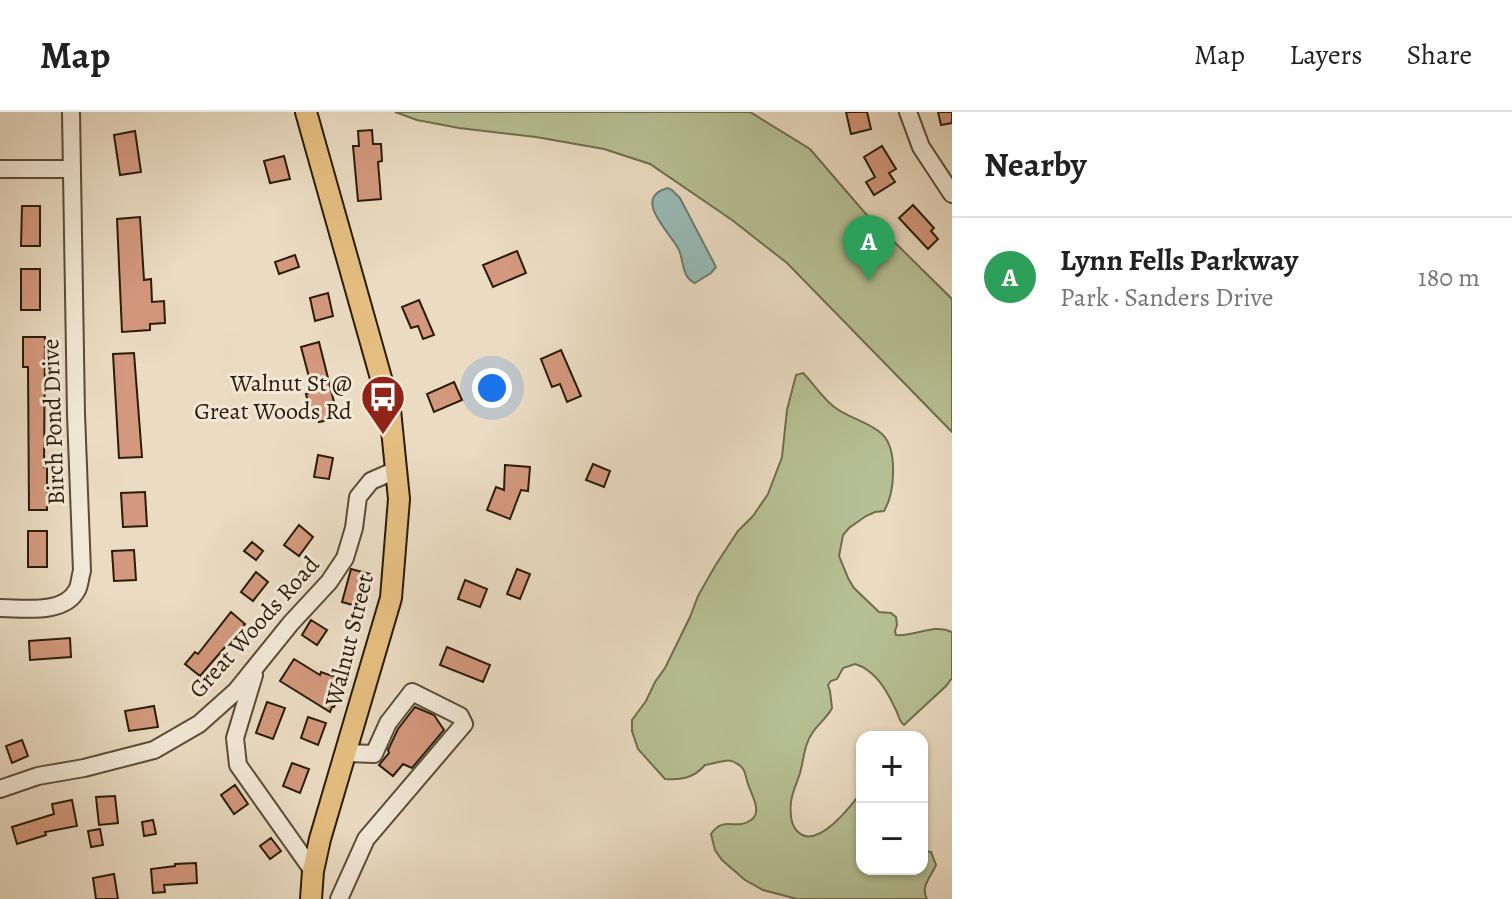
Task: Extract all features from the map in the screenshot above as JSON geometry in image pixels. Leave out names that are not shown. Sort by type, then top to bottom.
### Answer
[{"type":"main road","name":"Walnut Street","points":[[306,112],[390,410],[399,499],[391,598],[320,839],[311,899]]},
{"type":"street","points":[[0,169],[72,169],[71,112]]},
{"type":"street","points":[[908,112],[921,147],[952,194]]},
{"type":"street","name":"Birch Pond Drive","points":[[0,608],[51,607],[65,602],[77,590],[82,571],[72,169]]},
{"type":"street","name":"Great Woods Road","points":[[0,789],[38,776],[154,750],[199,724],[236,691],[329,582],[345,558],[354,528],[358,497],[371,481],[396,470]]},
{"type":"street","points":[[257,666],[235,738],[238,765],[313,871]]},
{"type":"street","points":[[339,899],[366,839],[464,724],[460,716],[412,692],[388,723],[374,754],[347,753]]},
{"type":"green space","points":[[395,112],[750,112],[810,149],[865,213],[952,299],[952,432],[787,263],[732,220],[650,164],[604,149],[459,128],[417,120]]},
{"type":"green space","points":[[803,373],[833,406],[870,426],[887,441],[893,460],[888,503],[884,511],[866,516],[849,528],[843,535],[839,556],[854,588],[879,612],[891,613],[896,617],[896,635],[938,629],[952,632],[952,678],[904,725],[888,694],[874,676],[855,664],[843,668],[837,679],[828,685],[832,708],[813,732],[806,747],[792,798],[792,821],[797,831],[805,836],[814,836],[833,824],[856,799],[856,875],[928,875],[928,852],[931,852],[936,865],[925,886],[927,899],[797,899],[763,890],[745,880],[722,860],[715,850],[711,834],[721,825],[746,823],[754,817],[755,803],[742,767],[733,761],[725,761],[705,765],[687,777],[665,779],[638,749],[632,731],[632,720],[665,668],[715,566],[768,494],[782,457],[787,410],[796,375]]},
{"type":"water","points":[[668,188],[680,198],[716,267],[695,283],[688,277],[679,250],[653,208],[657,193]]},
{"type":"building","points":[[846,112],[867,112],[871,129],[851,134]]},
{"type":"building","points":[[938,112],[952,112],[952,123],[941,125]]},
{"type":"building","points":[[372,130],[373,144],[381,144],[382,161],[378,162],[381,199],[358,201],[353,146],[359,146],[358,131]]},
{"type":"building","points":[[135,131],[141,172],[120,175],[114,135]]},
{"type":"building","points":[[882,146],[896,169],[889,173],[895,182],[874,195],[866,182],[875,177],[864,157]]},
{"type":"building","points":[[284,156],[290,179],[270,183],[264,161]]},
{"type":"building","points":[[913,205],[934,228],[931,231],[938,239],[928,249],[899,218]]},
{"type":"building","points":[[22,206],[40,206],[40,246],[21,246]]},
{"type":"building","points":[[140,217],[144,280],[151,279],[152,302],[164,301],[165,323],[150,324],[150,330],[122,332],[117,219]]},
{"type":"building","points":[[517,251],[526,273],[493,287],[483,265]]},
{"type":"building","points":[[295,255],[299,267],[279,274],[275,262]]},
{"type":"building","points":[[21,269],[40,269],[40,310],[21,310]]},
{"type":"building","points":[[328,293],[333,316],[315,321],[310,298]]},
{"type":"building","points":[[419,300],[434,335],[423,339],[418,326],[411,328],[402,307]]},
{"type":"building","points":[[23,337],[45,337],[44,467],[47,467],[47,510],[29,510],[28,367],[23,367]]},
{"type":"building","points":[[319,342],[338,418],[319,422],[317,410],[310,411],[306,394],[313,392],[301,347]]},
{"type":"building","points":[[561,350],[581,396],[567,402],[560,384],[552,387],[541,359]]},
{"type":"building","points":[[134,353],[142,457],[119,458],[113,354]]},
{"type":"building","points":[[454,382],[462,400],[434,412],[427,394]]},
{"type":"building","points":[[318,455],[333,458],[329,479],[314,477]]},
{"type":"building","points":[[593,464],[610,471],[604,487],[586,480]]},
{"type":"building","points":[[505,465],[530,467],[528,491],[521,490],[510,519],[487,510],[496,487],[504,490]]},
{"type":"building","points":[[145,492],[147,526],[123,527],[121,493]]},
{"type":"building","points":[[299,525],[313,537],[299,556],[284,545]]},
{"type":"building","points":[[28,531],[47,531],[47,567],[28,567]]},
{"type":"building","points":[[252,542],[263,551],[256,560],[244,551]]},
{"type":"building","points":[[134,550],[136,580],[114,581],[112,551]]},
{"type":"building","points":[[351,569],[370,574],[364,594],[359,592],[356,606],[342,602]]},
{"type":"building","points":[[517,569],[530,574],[520,599],[507,594]]},
{"type":"building","points":[[256,572],[268,582],[253,601],[241,592]]},
{"type":"building","points":[[465,580],[487,589],[480,607],[458,599]]},
{"type":"building","points":[[231,612],[245,624],[200,676],[185,664],[195,652],[198,654]]},
{"type":"building","points":[[311,620],[327,630],[317,645],[302,635]]},
{"type":"building","points":[[70,638],[71,657],[30,660],[29,641]]},
{"type":"building","points":[[447,647],[490,665],[483,682],[440,665]]},
{"type":"building","points":[[294,659],[320,675],[321,672],[344,680],[330,712],[280,681]]},
{"type":"building","points":[[267,702],[285,708],[273,739],[256,733]]},
{"type":"building","points":[[154,706],[158,727],[129,731],[125,711]]},
{"type":"building","points":[[415,707],[434,715],[444,730],[412,768],[403,764],[393,776],[379,765],[389,753],[398,729]]},
{"type":"building","points":[[308,717],[326,723],[318,745],[301,738]]},
{"type":"building","points":[[22,740],[28,756],[12,763],[6,746]]},
{"type":"building","points":[[292,763],[309,769],[300,793],[283,786]]},
{"type":"building","points":[[235,785],[248,804],[234,814],[221,795]]},
{"type":"building","points":[[115,796],[118,823],[99,825],[96,797]]},
{"type":"building","points":[[72,800],[77,826],[45,832],[46,835],[17,844],[12,827],[54,814],[52,804]]},
{"type":"building","points":[[153,820],[156,834],[144,836],[142,822]]},
{"type":"building","points":[[100,829],[103,845],[91,847],[88,831]]},
{"type":"building","points":[[271,838],[281,851],[270,859],[260,846]]},
{"type":"building","points":[[196,863],[197,883],[164,885],[165,892],[153,893],[151,869]]},
{"type":"building","points":[[114,874],[118,899],[96,899],[93,878]]},
{"type":"place","name":"Lynn Fells Parkway","points":[[869,281]]},
{"type":"place","name":"Walnut St @ Great Woods Rd","points":[[383,436]]}]
